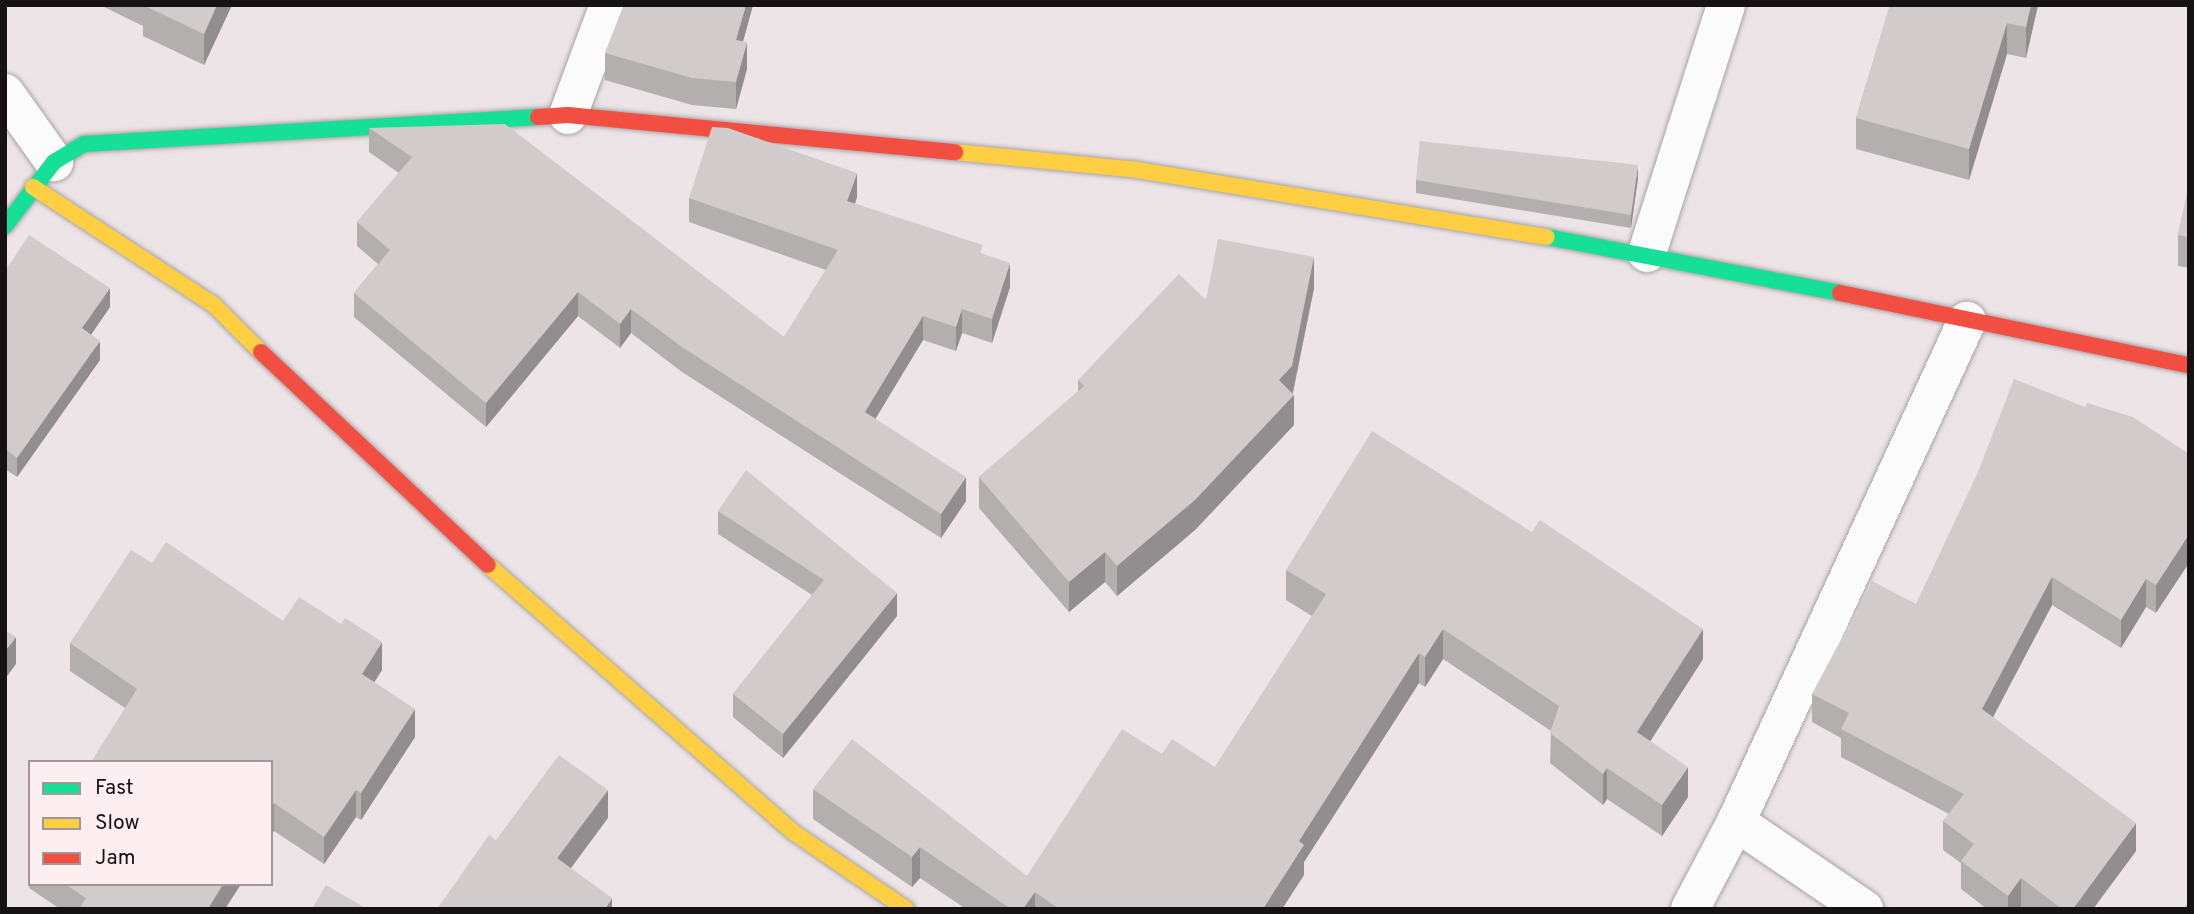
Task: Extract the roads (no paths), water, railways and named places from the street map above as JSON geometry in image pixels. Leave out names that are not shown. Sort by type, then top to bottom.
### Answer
[{"type":"street","points":[[568,115],[609,5]]},
{"type":"street","points":[[1647,253],[1726,5]]},
{"type":"street","points":[[5,93],[43,174],[215,304],[367,456],[572,641],[793,832],[906,909]]},
{"type":"street","points":[[5,226],[43,174],[84,144],[112,139],[568,115],[1137,170],[1647,253],[2189,365]]},
{"type":"street","points":[[1690,909],[1736,822],[1967,321]]},
{"type":"street","points":[[1736,822],[1864,909]]}]
